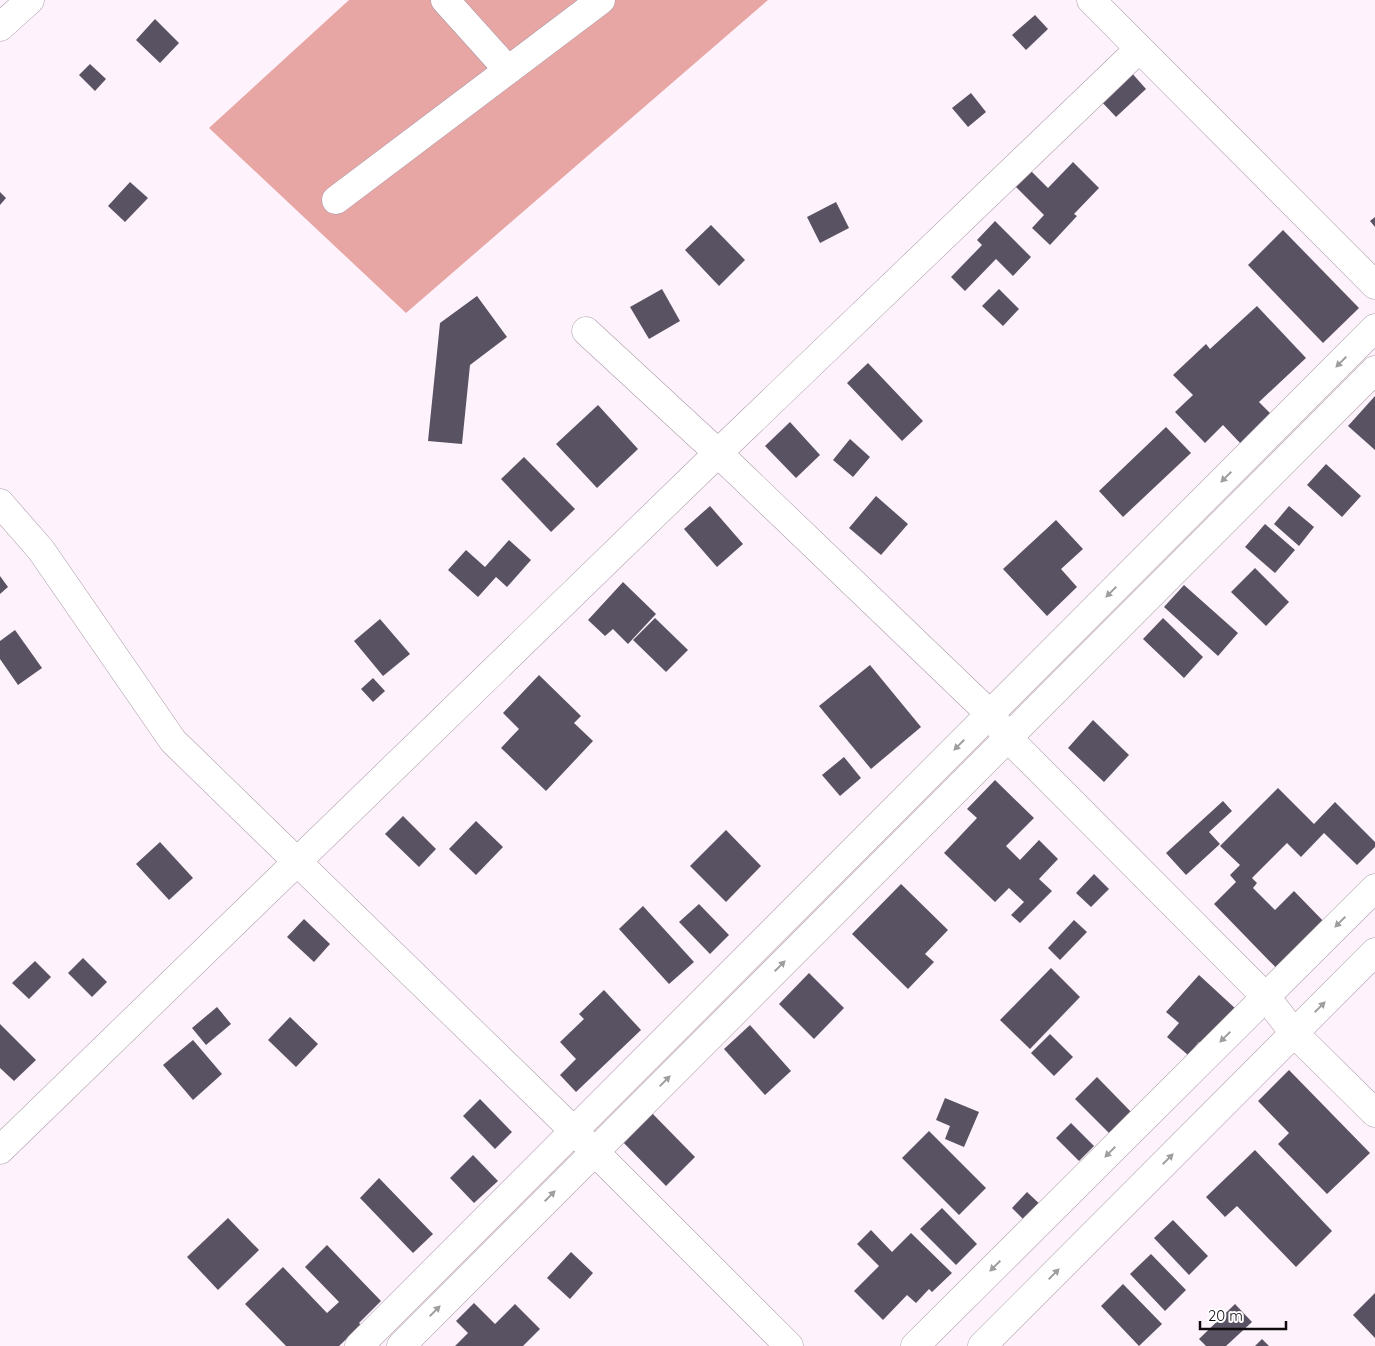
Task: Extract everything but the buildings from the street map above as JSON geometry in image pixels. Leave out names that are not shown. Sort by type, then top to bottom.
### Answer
[{"type":"street","points":[[0,27],[30,0]]},
{"type":"street","points":[[445,0],[508,70]]},
{"type":"street","points":[[336,200],[601,0]]},
{"type":"street","points":[[1091,0],[1375,285]]},
{"type":"street","points":[[0,1150],[718,453],[1139,48]]},
{"type":"street","points":[[359,1346],[1375,328]]},
{"type":"street","points":[[586,331],[718,453],[990,714],[1008,738],[1266,997],[1294,1033],[1375,1113]]},
{"type":"street","points":[[401,1346],[1375,370]]},
{"type":"street","points":[[0,504],[41,550],[173,742],[574,1131],[788,1346]]},
{"type":"street","points":[[915,1346],[1375,888]]},
{"type":"street","points":[[982,1346],[1375,952]]},
{"type":"shaded area","points":[[349,0],[768,0],[406,313],[209,128]]}]
